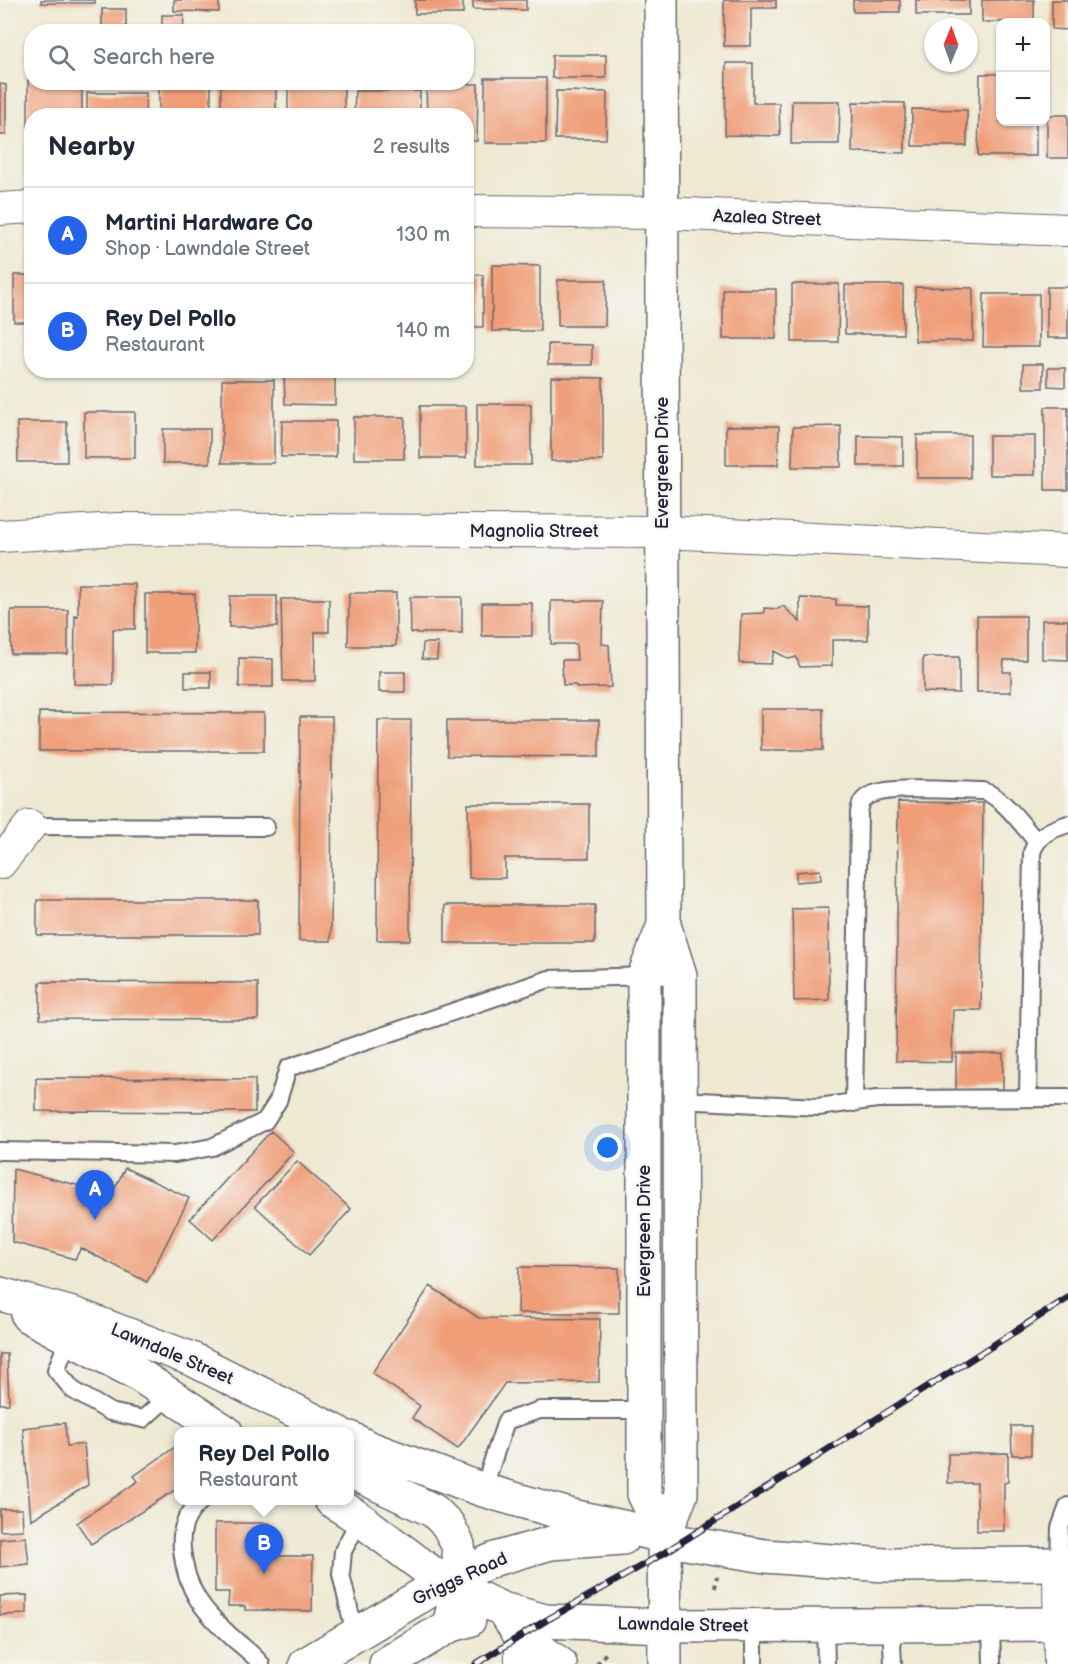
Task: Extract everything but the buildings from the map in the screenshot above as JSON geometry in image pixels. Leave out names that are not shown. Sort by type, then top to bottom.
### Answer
[{"type":"main road","name":"Evergreen Drive","points":[[661,0],[664,925],[680,975],[681,1494],[664,1536],[665,1664]]},
{"type":"main road","name":"Evergreen Drive","points":[[664,925],[644,976],[644,1494],[664,1536]]},
{"type":"main road","points":[[644,1098],[680,1100]]},
{"type":"main road","name":"Lawndale Street","points":[[0,1294],[76,1315],[194,1360],[329,1427]]},
{"type":"main road","name":"Lawndale Street","points":[[0,1301],[136,1373],[220,1427]]},
{"type":"main road","points":[[194,1360],[284,1427]]},
{"type":"main road","points":[[354,1440],[369,1448],[483,1490],[573,1516],[664,1536],[680,1542],[765,1556],[885,1565],[1064,1564]]},
{"type":"main road","points":[[354,1473],[434,1511],[448,1525],[458,1545],[449,1626]]},
{"type":"main road","name":"Lawndale Street","points":[[339,1505],[454,1582],[502,1609],[544,1621],[665,1626],[1064,1624]]},
{"type":"main road","name":"Griggs Road","points":[[306,1664],[355,1634],[495,1559],[551,1543],[664,1536]]},
{"type":"main road","points":[[386,1664],[449,1626],[502,1609],[521,1650],[560,1664]]},
{"type":"street","points":[[0,209],[24,208]]},
{"type":"street","name":"Azalea Street","points":[[474,211],[661,213],[1068,230]]},
{"type":"street","name":"Magnolia Street","points":[[0,536],[118,529],[662,532],[1068,552]]},
{"type":"street","points":[[0,863],[30,826]]},
{"type":"street","points":[[1060,1664],[1064,1624],[1064,1564]]},
{"type":"lane","points":[[854,1103],[861,803],[866,797],[887,790],[983,791],[998,799],[1036,841]]},
{"type":"lane","points":[[1028,1098],[1032,852],[1036,841],[1048,831],[1068,824]]},
{"type":"lane","points":[[30,826],[266,827]]},
{"type":"lane","points":[[0,1151],[175,1154],[212,1147],[265,1121],[278,1101],[288,1068],[549,980],[680,975]]},
{"type":"lane","points":[[680,1100],[818,1107],[877,1099],[1068,1098]]},
{"type":"lane","points":[[69,1338],[56,1370],[73,1390],[110,1412],[143,1419],[170,1395]]},
{"type":"lane","points":[[483,1490],[506,1421],[540,1410],[644,1410]]},
{"type":"lane","points":[[197,1505],[190,1511],[181,1533],[184,1565],[192,1592],[216,1623],[261,1664]]},
{"type":"lane","points":[[1064,1564],[1060,1528],[1068,1506]]},
{"type":"lane","points":[[355,1634],[341,1574],[343,1551],[360,1519]]},
{"type":"lane","points":[[991,1624],[992,1664]]},
{"type":"lane","points":[[891,1625],[892,1664]]},
{"type":"lane","points":[[754,1626],[754,1664]]},
{"type":"lane","points":[[825,1626],[826,1664]]},
{"type":"railway","points":[[476,1664],[545,1621],[664,1553],[1068,1298]]},
{"type":"place","name":"Martini Hardware Co","points":[[95,1220]]},
{"type":"place","name":"Rey Del Pollo","points":[[264,1574]]}]
